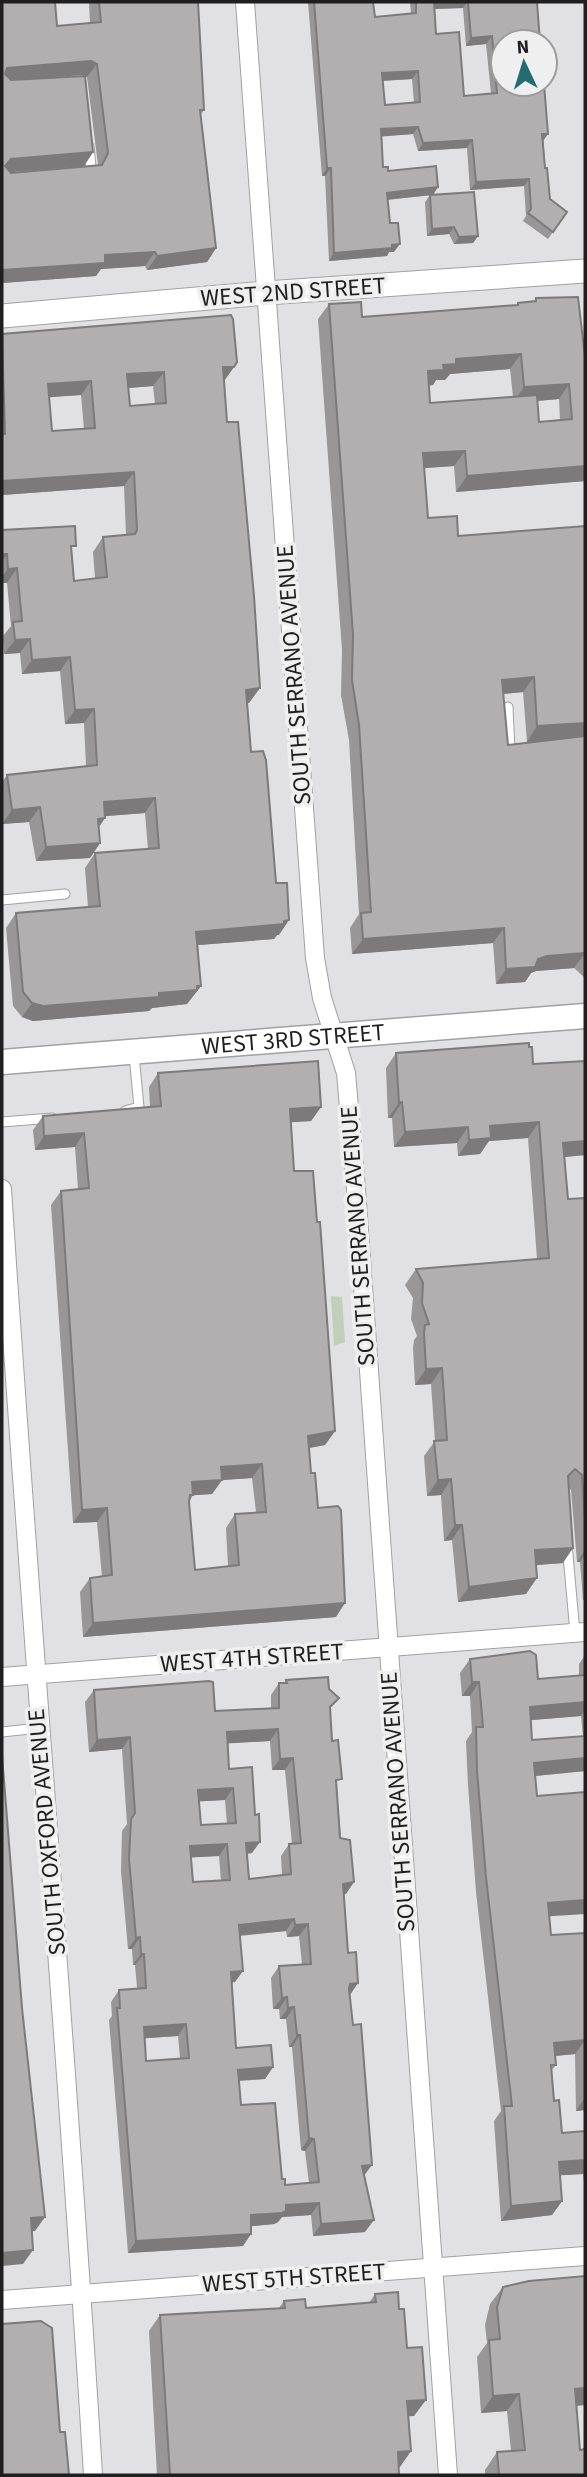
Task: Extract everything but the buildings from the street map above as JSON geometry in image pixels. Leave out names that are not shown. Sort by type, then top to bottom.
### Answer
[{"type":"main road","name":"WEST 3RD STREET","points":[[2,1062],[585,1016]]},
{"type":"street","name":"SOUTH SERRANO AVENUE","points":[[245,2],[315,958],[322,998],[346,1073],[448,2475]]},
{"type":"street","name":"WEST 2ND STREET","points":[[2,316],[266,293],[585,271]]},
{"type":"street","name":"SOUTH OXFORD AVENUE","points":[[2,1189],[34,1674],[82,2294],[93,2475]]},
{"type":"street","name":"WEST 4TH STREET","points":[[2,1677],[580,1633]]},
{"type":"street","name":"WEST 5TH STREET","points":[[2,2300],[585,2256]]},
{"type":"lane","points":[[76,174],[88,173],[91,167],[87,131]]},
{"type":"lane","points":[[508,707],[510,750],[533,748]]},
{"type":"lane","points":[[2,900],[65,894]]},
{"type":"lane","points":[[108,1112],[139,1107],[133,1052]]},
{"type":"lane","points":[[2,1122],[69,1116]]},
{"type":"lane","points":[[566,1532],[580,1633]]},
{"type":"lane","points":[[2,1732],[39,1728]]},
{"type":"green space","points":[[331,1296],[342,1297],[345,1342],[334,1346]]}]
